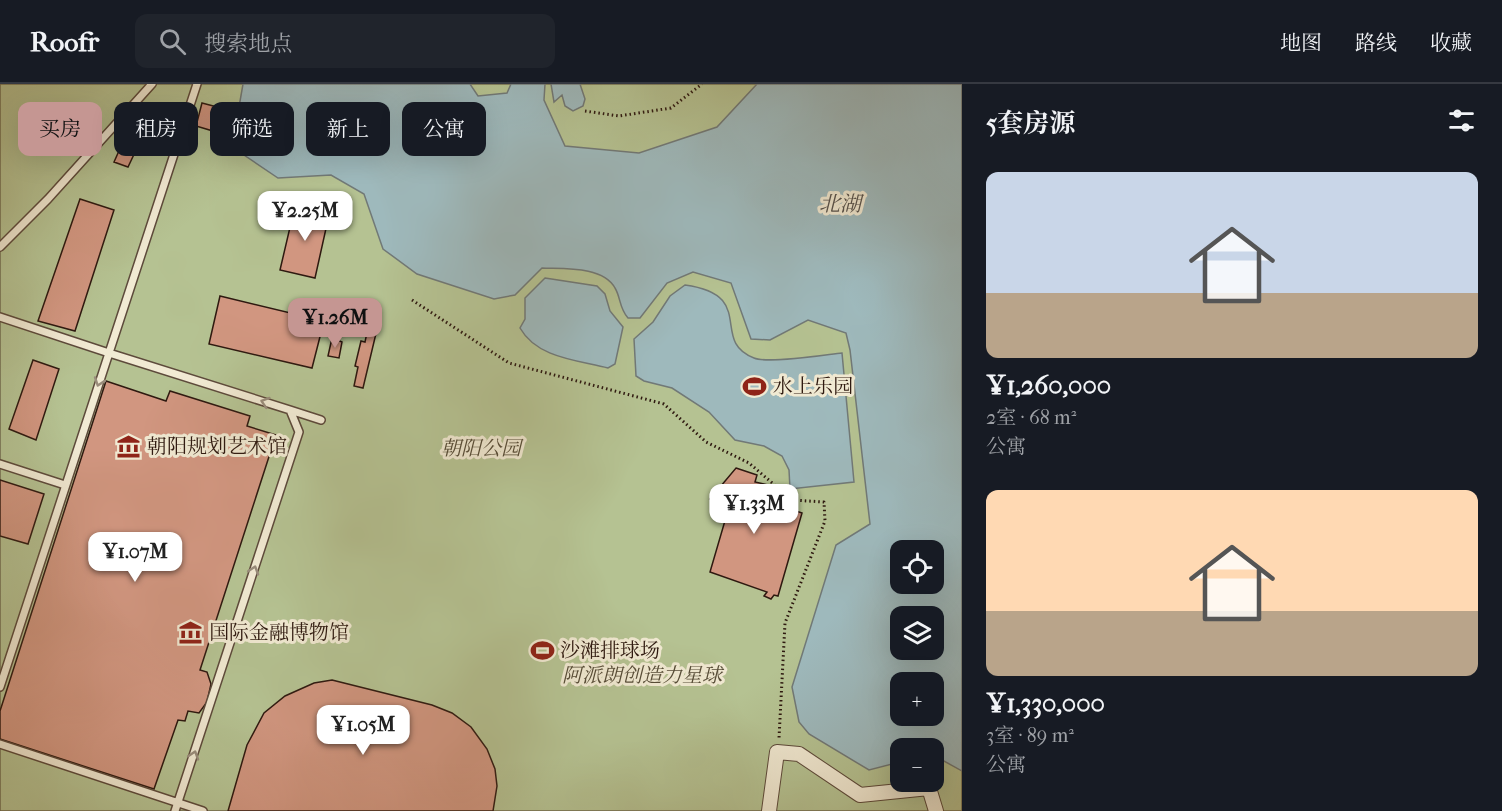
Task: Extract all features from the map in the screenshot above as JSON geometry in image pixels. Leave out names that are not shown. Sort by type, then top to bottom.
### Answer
[{"type":"street","points":[[769,811],[777,752],[799,754],[860,795],[929,788],[936,811]]},
{"type":"lane","points":[[0,247],[48,199],[152,84]]},
{"type":"lane","points":[[0,687],[197,84]]},
{"type":"lane","points":[[0,317],[321,420]]},
{"type":"lane","points":[[176,811],[299,432],[290,410]]},
{"type":"lane","points":[[0,464],[65,485]]},
{"type":"lane","points":[[0,744],[203,811]]},
{"type":"path","points":[[585,111],[619,116],[671,108],[702,84]]},
{"type":"path","points":[[412,300],[509,363],[664,404],[706,442],[749,462],[792,500],[824,502],[825,521],[785,623],[777,752]]},
{"type":"green space","name":"朝阳公园","points":[[0,84],[962,84],[962,811],[0,811]]},
{"type":"water","name":"北湖","points":[[243,84],[470,84],[478,96],[507,93],[511,84],[545,84],[544,100],[565,146],[639,153],[717,127],[757,84],[962,84],[962,771],[944,761],[944,738],[890,738],[890,765],[869,770],[809,734],[799,722],[792,687],[836,545],[870,524],[850,350],[846,333],[808,320],[770,340],[751,339],[731,283],[693,272],[667,283],[640,318],[628,318],[615,288],[609,281],[602,276],[582,270],[542,268],[515,295],[494,299],[417,274],[383,249],[364,194],[331,175],[278,178],[245,156],[294,156],[294,102],[240,102]]},
{"type":"water","points":[[551,84],[580,84],[585,99],[583,106],[573,111],[565,106],[562,95],[554,102]]},
{"type":"water","points":[[545,278],[597,286],[605,294],[610,311],[623,327],[615,364],[608,368],[571,360],[547,352],[527,338],[520,328],[525,319],[525,298]]},
{"type":"water","name":"水上乐园","points":[[685,285],[707,290],[720,298],[727,308],[734,341],[741,350],[754,358],[783,360],[842,353],[854,482],[790,489],[789,470],[782,456],[764,446],[735,440],[709,412],[672,388],[644,381],[636,376],[634,339],[653,322],[670,296]]},
{"type":"building","points":[[202,103],[210,105],[210,130],[198,127]]},
{"type":"building","points":[[117,156],[133,156],[128,167],[114,162]]},
{"type":"building","points":[[80,199],[114,210],[75,331],[38,321]]},
{"type":"building","points":[[295,206],[329,215],[315,278],[280,270]]},
{"type":"building","points":[[220,296],[324,321],[312,368],[209,344]]},
{"type":"building","points":[[369,323],[378,325],[363,388],[354,386],[358,367],[355,366],[361,341],[365,342]]},
{"type":"building","points":[[332,338],[342,342],[339,358],[328,356]]},
{"type":"building","points":[[33,360],[59,369],[36,440],[9,429]]},
{"type":"building","points":[[106,381],[166,401],[170,391],[250,416],[247,426],[276,435],[200,670],[207,672],[211,684],[207,702],[199,713],[188,711],[185,721],[178,720],[154,789],[0,739],[0,711]]},
{"type":"building","points":[[736,468],[757,475],[755,482],[768,485],[765,496],[780,499],[778,505],[802,513],[778,596],[774,595],[771,599],[764,596],[767,592],[710,572],[729,507],[710,499]]},
{"type":"building","points":[[0,480],[44,494],[28,544],[0,536]]},
{"type":"building","points":[[332,680],[432,705],[452,713],[471,727],[487,749],[495,769],[497,786],[493,811],[228,811],[247,745],[264,713],[285,696],[314,683]]},
{"type":"place","name":"水上乐园","points":[[755,386]]},
{"type":"place","name":"朝阳规划艺术馆","points":[[129,446]]},
{"type":"place","name":"国际金融博物馆","points":[[191,632]]},
{"type":"place","name":"沙滩排球场","points":[[542,650]]},
{"type":"park label","name":"阿派朗创造力星球","points":[[642,675]]}]
